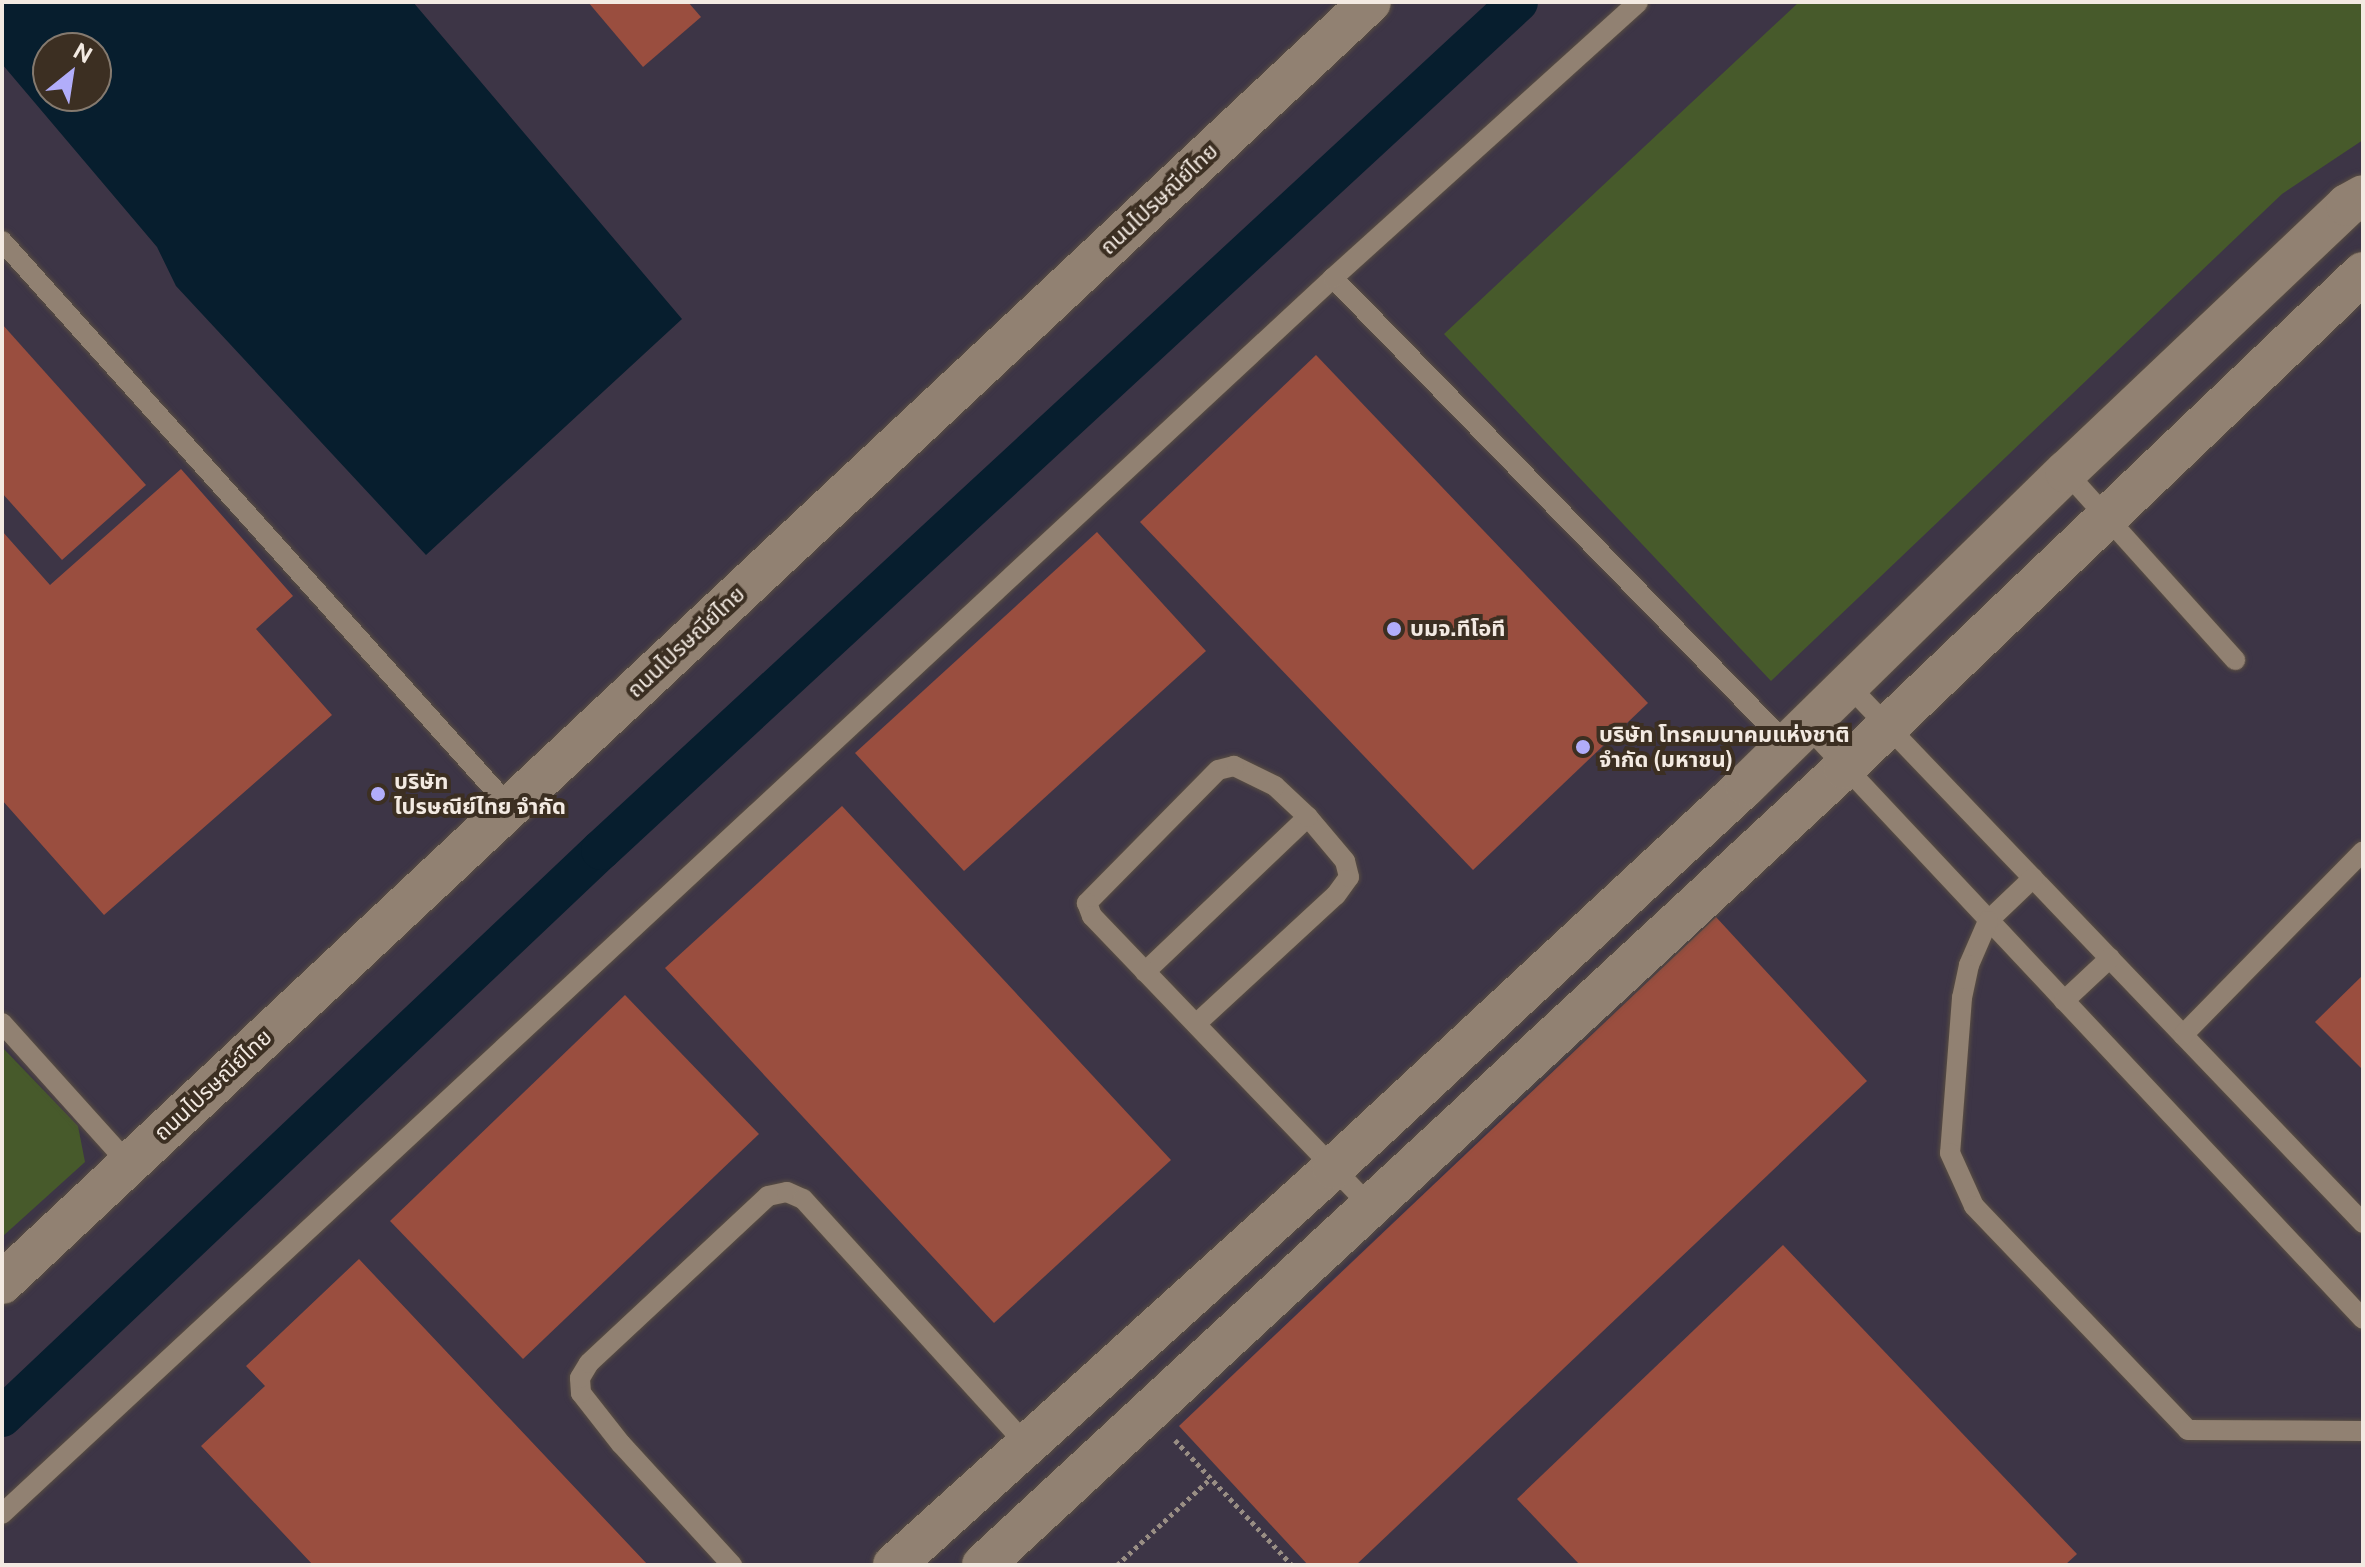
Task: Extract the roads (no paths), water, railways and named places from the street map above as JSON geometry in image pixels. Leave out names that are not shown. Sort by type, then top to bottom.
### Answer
[{"type":"street","name":"ถนนไปรษณีย์ไทย","points":[[2,1283],[1370,2]]},
{"type":"street","points":[[894,1565],[1333,1168],[1848,685],[2066,472],[2358,209]]},
{"type":"street","points":[[983,1565],[1844,768],[2363,273]]},
{"type":"lane","points":[[2,1514],[1333,278],[1638,2]]},
{"type":"lane","points":[[2,241],[510,807]]},
{"type":"lane","points":[[1333,278],[1796,734],[1844,768],[2363,1319]]},
{"type":"lane","points":[[2066,472],[2235,660]]},
{"type":"lane","points":[[1848,685],[2363,1223]]},
{"type":"lane","points":[[1196,1024],[1336,895],[1349,877],[1345,861],[1308,817],[1250,771],[1234,766],[1218,770],[1087,903],[1092,916],[1372,1208]]},
{"type":"lane","points":[[1145,972],[1308,817]]},
{"type":"lane","points":[[2183,1035],[2363,851]]},
{"type":"lane","points":[[2033,878],[1988,921],[1969,965],[1962,998],[1950,1153],[1974,1206],[2188,1430],[2363,1431]]},
{"type":"lane","points":[[2064,1001],[2110,958]]},
{"type":"lane","points":[[2,1023],[129,1164]]},
{"type":"lane","points":[[732,1565],[621,1444],[581,1393],[580,1378],[589,1363],[768,1196],[787,1192],[803,1199],[1027,1445]]},
{"type":"water","points":[[2,2],[413,2],[682,319],[426,555],[176,286],[157,247],[43,112],[112,112],[112,32],[32,32],[32,99],[2,64]]},
{"type":"waterway","points":[[2,1417],[601,850],[1518,2]]},
{"type":"place","name":"บมจ.ทีโอที","points":[[1394,629]]},
{"type":"place","name":"บริษัท โทรคมนาคมแห่งชาติ จำกัด (มหาชน)","points":[[1583,747]]},
{"type":"place","name":"บริษัท ไปรษณีย์ไทย จำกัด","points":[[378,794]]}]
